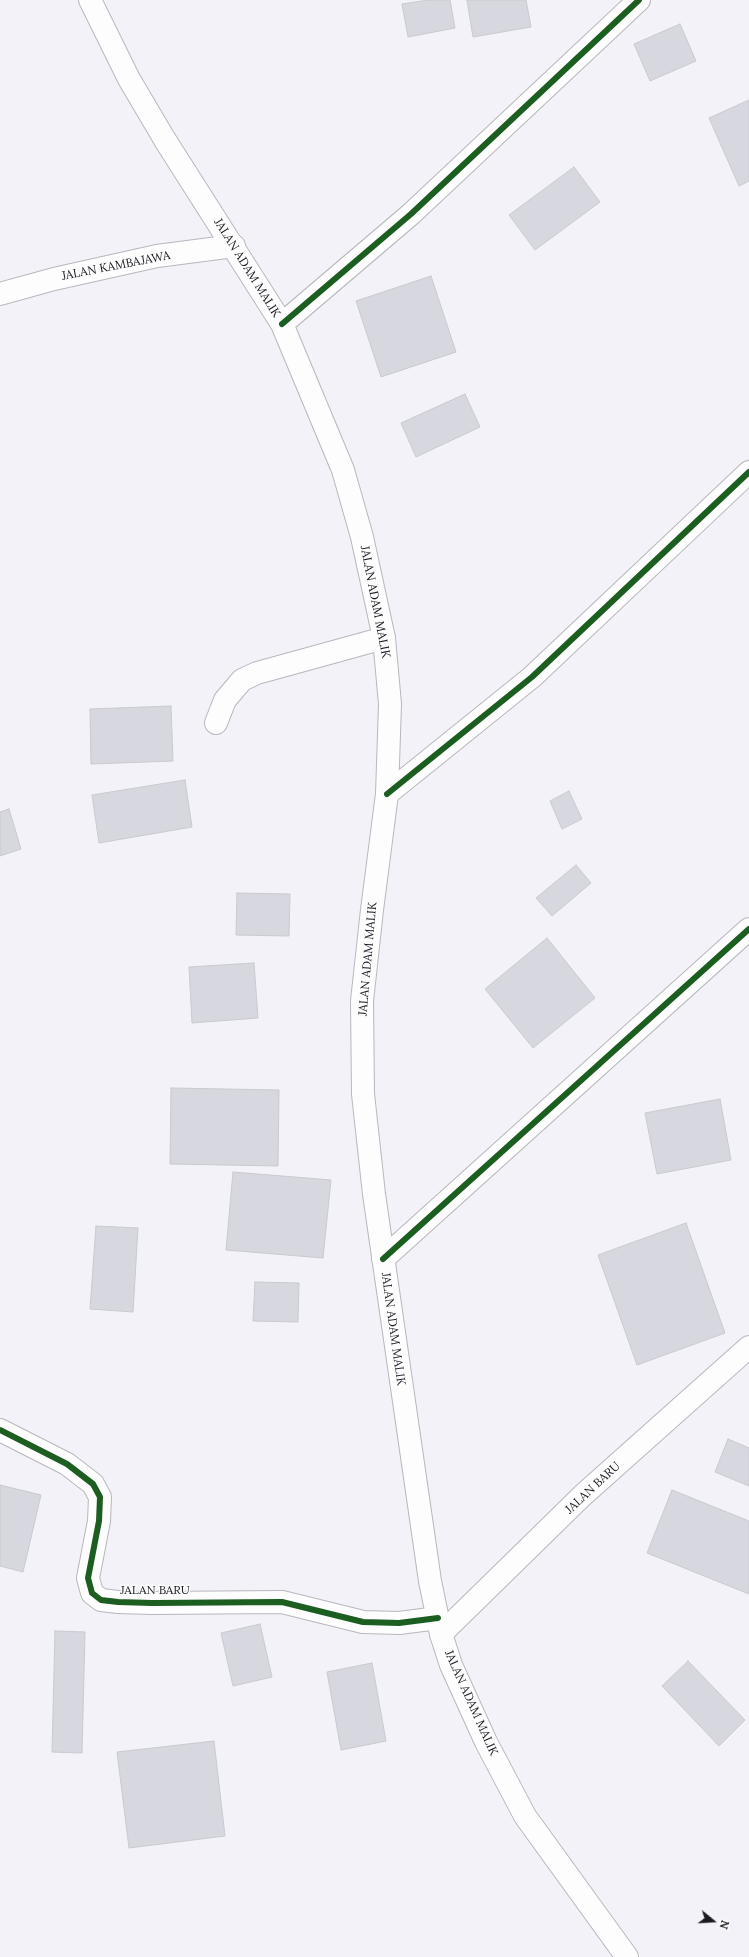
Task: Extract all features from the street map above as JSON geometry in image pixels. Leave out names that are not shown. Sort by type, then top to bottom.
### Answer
[{"type":"main road","points":[[282,324],[411,214],[639,0]]},
{"type":"main road","name":"JALAN ADAM MALIK","points":[[91,1],[129,79],[165,140],[234,246],[282,324],[343,470],[362,537],[384,638],[390,704],[388,794],[372,910],[362,1001],[364,1094],[374,1194],[429,1573],[440,1626],[451,1665],[486,1742],[525,1816],[627,1957]]},
{"type":"main road","name":"JALAN KAMBAJAWA","points":[[0,294],[54,278],[157,256],[234,246]]},
{"type":"main road","points":[[388,794],[532,677],[749,472]]},
{"type":"main road","points":[[216,723],[225,700],[242,680],[257,673],[384,638]]},
{"type":"main road","points":[[383,1259],[749,929]]},
{"type":"main road","name":"JALAN BARU","points":[[0,1430],[67,1464],[93,1484],[100,1497],[99,1521],[88,1578],[92,1593],[102,1600],[152,1603],[282,1602],[363,1622],[440,1626],[583,1495],[749,1347]]},
{"type":"building","points":[[428,0],[450,0],[455,28],[408,37],[402,4]]},
{"type":"building","points":[[467,0],[526,0],[531,27],[473,37]]},
{"type":"building","points":[[680,24],[696,61],[650,81],[634,44]]},
{"type":"building","points":[[749,100],[749,181],[739,186],[709,118]]},
{"type":"building","points":[[574,167],[600,202],[535,250],[509,215]]},
{"type":"building","points":[[431,276],[456,352],[381,377],[356,301]]},
{"type":"building","points":[[465,394],[480,427],[416,457],[401,423]]},
{"type":"building","points":[[171,706],[173,761],[91,764],[90,709]]},
{"type":"building","points":[[185,780],[192,827],[99,843],[92,795]]},
{"type":"building","points":[[569,791],[582,819],[562,829],[550,801]]},
{"type":"building","points":[[9,809],[21,849],[0,856],[0,812]]},
{"type":"building","points":[[576,865],[591,883],[552,916],[536,898]]},
{"type":"building","points":[[237,893],[290,894],[289,936],[236,935]]},
{"type":"building","points":[[547,938],[595,998],[533,1048],[485,989]]},
{"type":"building","points":[[254,963],[258,1018],[192,1023],[189,967]]},
{"type":"building","points":[[171,1088],[279,1090],[278,1166],[170,1164]]},
{"type":"building","points":[[720,1099],[731,1160],[657,1174],[645,1113]]},
{"type":"building","points":[[233,1172],[331,1180],[323,1258],[226,1250]]},
{"type":"building","points":[[686,1223],[725,1333],[637,1365],[598,1255]]},
{"type":"building","points":[[96,1226],[138,1228],[133,1312],[90,1309]]},
{"type":"building","points":[[255,1282],[299,1283],[298,1322],[253,1321]]},
{"type":"building","points":[[728,1439],[749,1448],[749,1486],[715,1472]]},
{"type":"building","points":[[0,1485],[41,1495],[23,1572],[0,1566]]},
{"type":"building","points":[[672,1490],[749,1521],[749,1594],[647,1553]]},
{"type":"building","points":[[260,1624],[272,1677],[233,1686],[221,1633]]},
{"type":"building","points":[[55,1631],[85,1632],[82,1753],[52,1752]]},
{"type":"building","points":[[688,1661],[745,1720],[719,1746],[662,1686]]},
{"type":"building","points":[[372,1663],[386,1741],[341,1750],[327,1672]]},
{"type":"building","points":[[214,1741],[225,1836],[129,1848],[117,1752]]},
{"type":"cycle path","points":[[282,324],[411,214],[639,0]]},
{"type":"cycle path","points":[[387,794],[532,677],[749,472]]},
{"type":"cycle path","points":[[383,1259],[749,929]]},
{"type":"cycle path","points":[[0,1430],[67,1464],[93,1484],[100,1497],[99,1521],[88,1578],[92,1593],[101,1600],[152,1603],[282,1602],[363,1622],[399,1623],[438,1618]]}]
